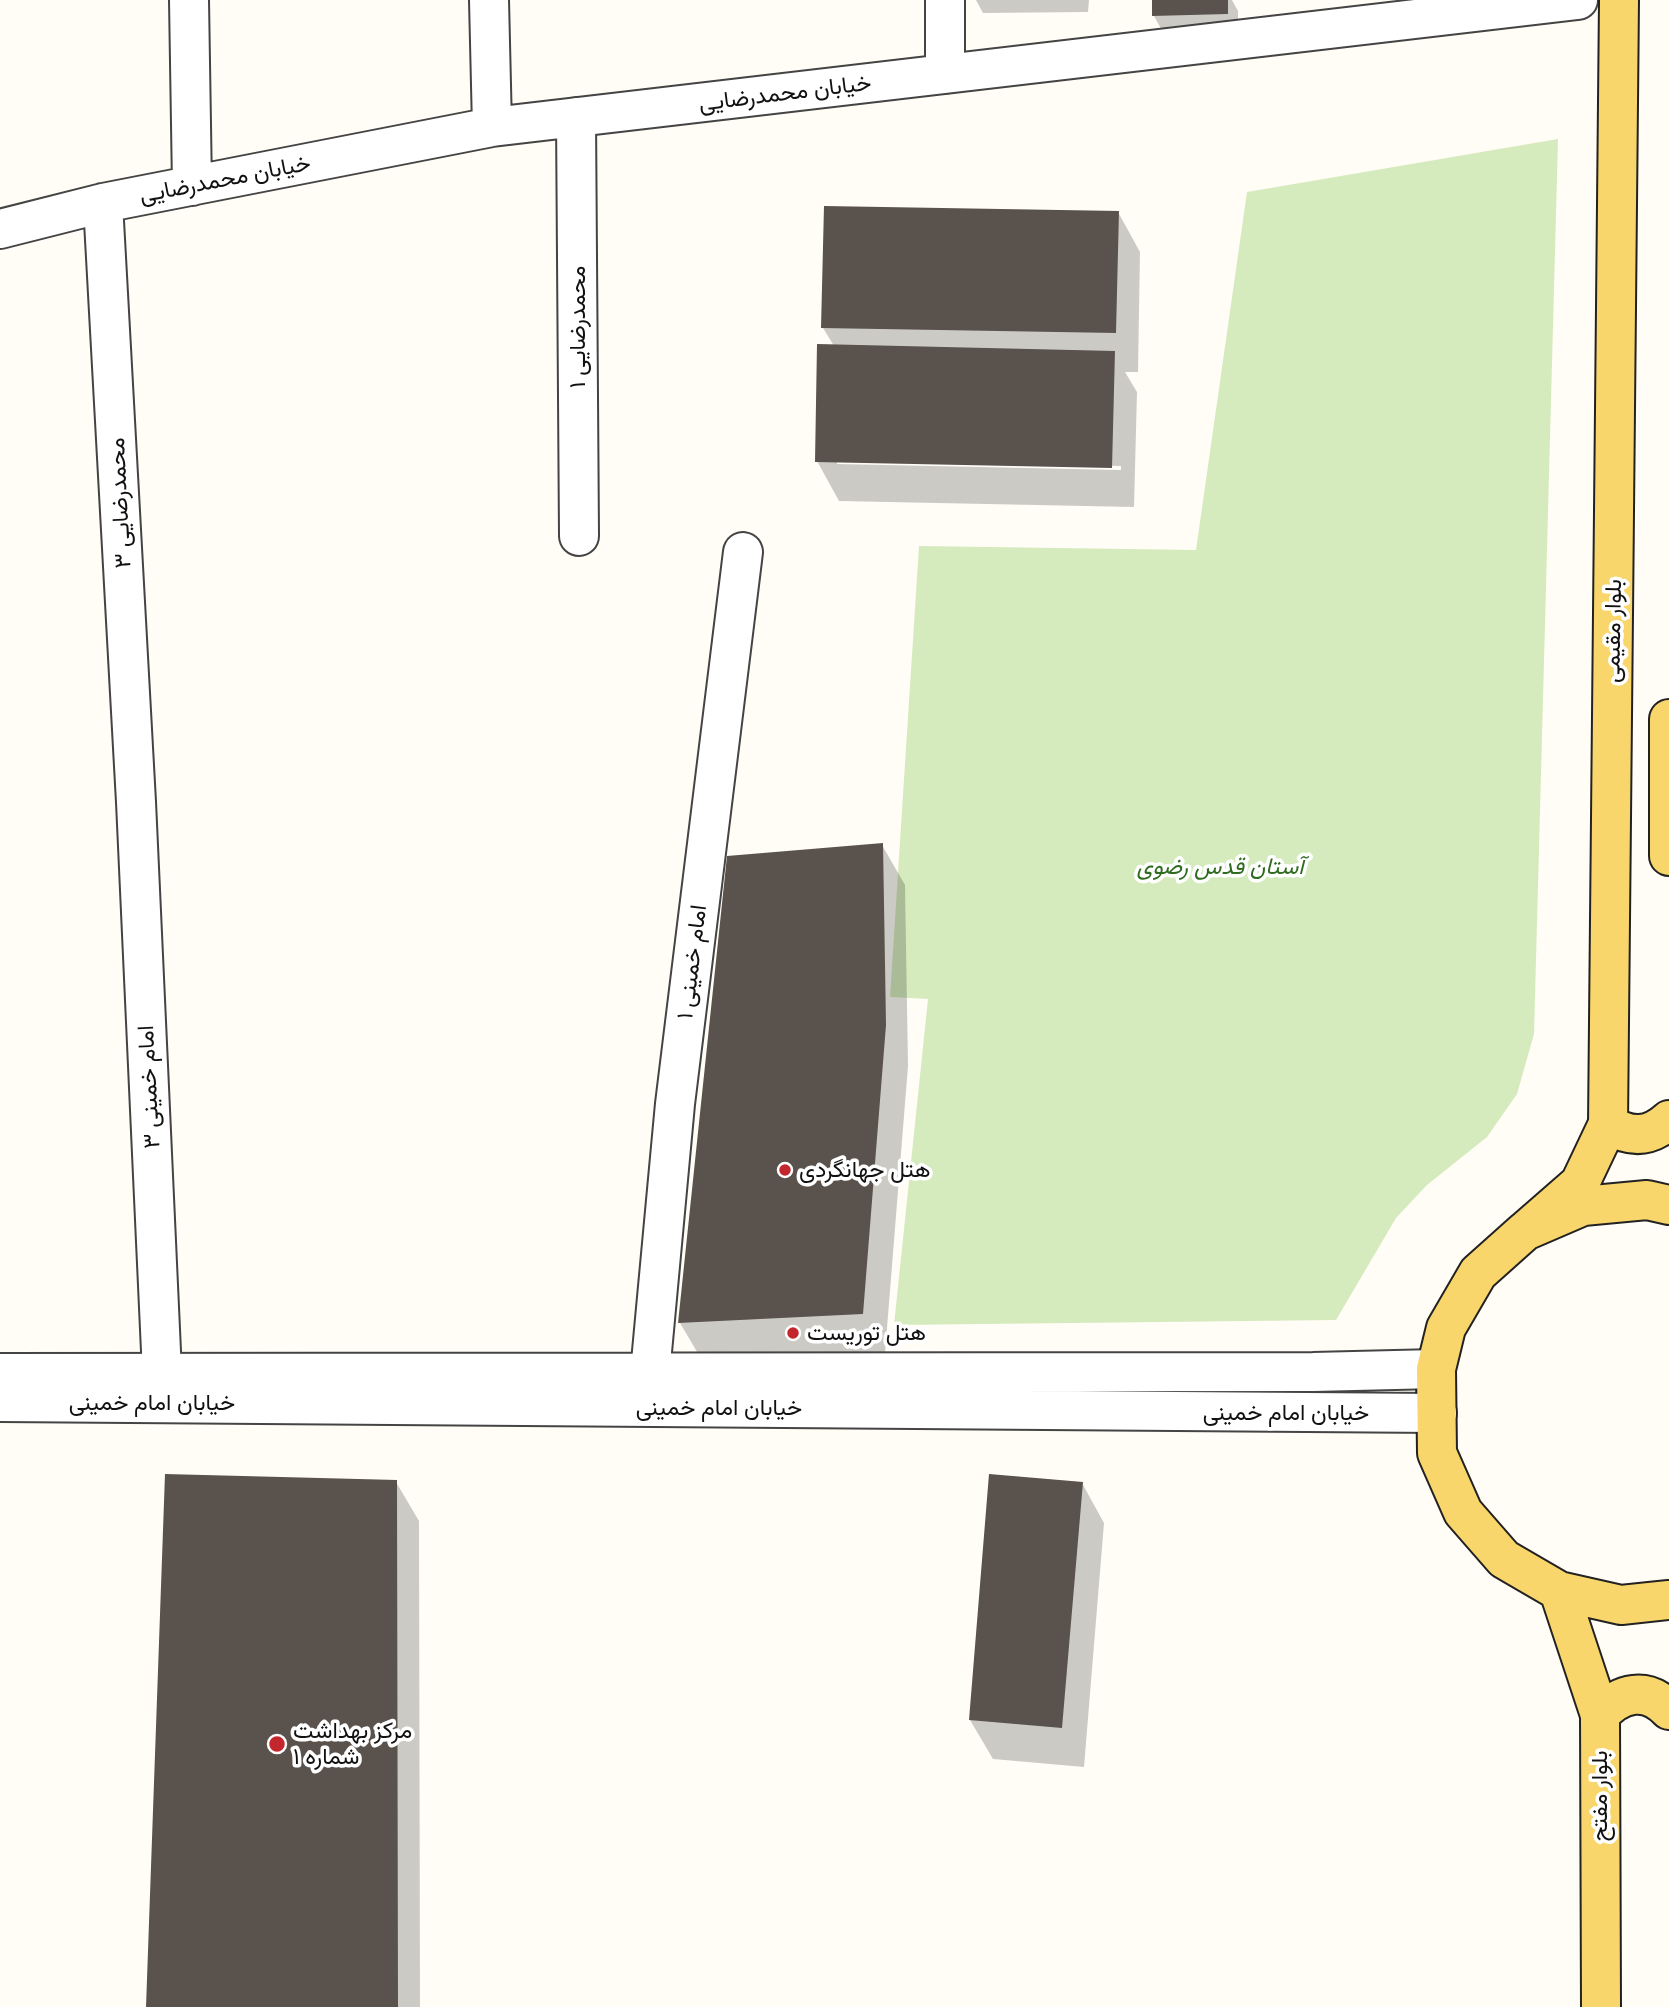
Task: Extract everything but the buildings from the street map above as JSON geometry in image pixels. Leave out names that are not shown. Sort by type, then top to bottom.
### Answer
[{"type":"main road","name":"بلوار مقیمی","points":[[1619,0],[1608,1124],[1580,1183],[1478,1273],[1446,1328],[1436,1369],[1437,1453],[1463,1511],[1504,1559],[1559,1591],[1621,1605],[1669,1600]]},
{"type":"main road","points":[[1669,719],[1669,856]]},
{"type":"main road","points":[[1608,1124],[1633,1134],[1660,1128],[1669,1120]]},
{"type":"main road","points":[[1525,1231],[1583,1206],[1647,1200],[1669,1205]]},
{"type":"main road","name":"بلوار مفتح","points":[[1559,1591],[1600,1715],[1601,2007]]},
{"type":"main road","points":[[1600,1715],[1609,1704],[1636,1694],[1651,1697],[1669,1710]]},
{"type":"street","points":[[189,0],[192,186]]},
{"type":"street","points":[[489,0],[492,127]]},
{"type":"street","points":[[945,0],[945,74]]},
{"type":"street","name":"خیابان محمدرضایی","points":[[0,229],[103,203],[492,127],[945,74],[1300,16],[1578,0]]},
{"type":"street","name":"محمدرضایی ۱","points":[[576,117],[579,536]]},
{"type":"street","name":"محمدرضایی ۳","points":[[103,203],[136,802]]},
{"type":"street","name":"امام خمینی ۱","points":[[650,1373],[675,1104],[743,552]]},
{"type":"street","name":"امام خمینی ۳","points":[[136,802],[162,1373]]},
{"type":"street","name":"خیابان امام خمینی","points":[[0,1373],[1312,1372],[1436,1369]]},
{"type":"street","points":[[1343,1413],[1358,1398],[1361,1388],[1358,1379],[1344,1370]]},
{"type":"street","name":"خیابان امام خمینی","points":[[0,1402],[1437,1413]]},
{"type":"green space","name":"آستان قدس رضوی","points":[[1558,139],[1534,1034],[1517,1094],[1487,1137],[1427,1185],[1396,1218],[1336,1320],[894,1325],[928,999],[890,997],[919,546],[1196,550],[1247,192]]},
{"type":"place","name":"هتل جهانگردی","points":[[785,1170]]},
{"type":"place","name":"هتل توریست","points":[[793,1333]]},
{"type":"place","name":"مرکز بهداشت شماره ۱","points":[[277,1744]]}]
